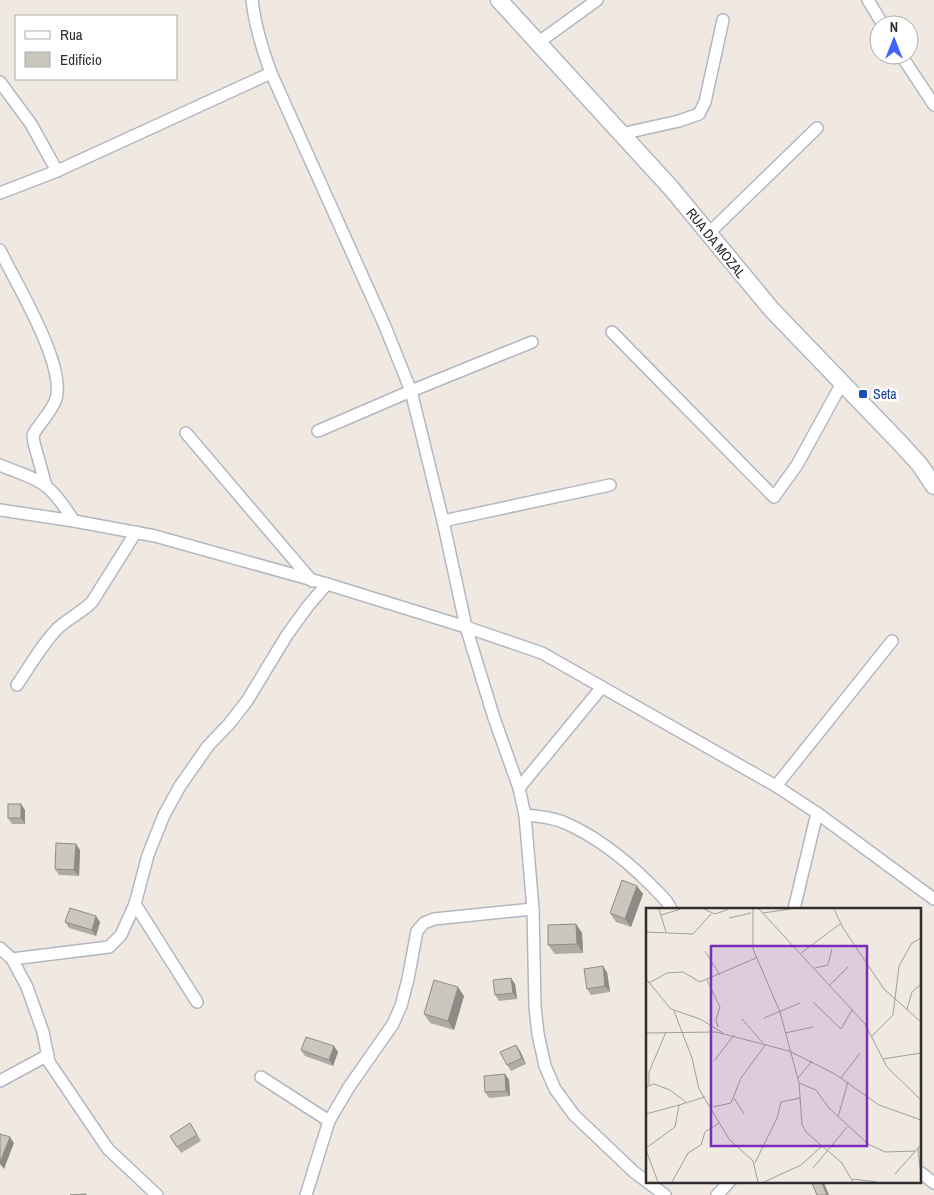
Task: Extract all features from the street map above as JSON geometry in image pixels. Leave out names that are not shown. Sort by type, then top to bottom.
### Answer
[{"type":"main road","name":"RUA DA MOZAL","points":[[499,0],[671,188],[772,310],[920,465],[934,486]]},
{"type":"street","points":[[252,0],[260,45],[271,73],[384,324],[411,391],[443,521],[466,627],[494,718],[519,788],[525,815],[533,909],[535,1006],[538,1034],[545,1066],[555,1089],[574,1115],[634,1172],[646,1181]]},
{"type":"street","points":[[539,42],[597,0]]},
{"type":"street","points":[[868,0],[877,15]]},
{"type":"street","points":[[621,134],[679,121],[699,114],[705,102],[723,20]]},
{"type":"street","points":[[908,65],[934,105]]},
{"type":"street","points":[[0,193],[57,171],[271,73]]},
{"type":"street","points":[[0,82],[31,124],[57,171]]},
{"type":"street","points":[[709,233],[817,128]]},
{"type":"street","points":[[0,250],[35,319],[54,365],[57,382],[56,399],[33,434],[46,486]]},
{"type":"street","points":[[612,332],[774,497],[796,465],[842,383]]},
{"type":"street","points":[[318,432],[411,391],[532,342]]},
{"type":"street","points":[[186,434],[312,581]]},
{"type":"street","points":[[0,466],[32,478],[46,486],[74,520]]},
{"type":"street","points":[[443,521],[610,485]]},
{"type":"street","points":[[0,510],[74,520],[136,532],[327,584],[466,627],[542,653],[776,786],[817,813],[934,900]]},
{"type":"street","points":[[17,685],[41,649],[58,628],[84,611],[92,602],[136,532]]},
{"type":"street","points":[[12,959],[109,947],[122,935],[135,904],[148,855],[164,815],[180,786],[208,746],[247,701],[287,635],[327,584]]},
{"type":"street","points":[[776,786],[892,641]]},
{"type":"street","points":[[519,788],[602,687]]},
{"type":"street","points":[[794,908],[817,813]]},
{"type":"street","points":[[525,815],[545,816],[586,834],[626,862],[664,897],[670,908]]},
{"type":"street","points":[[135,904],[197,1002]]},
{"type":"street","points":[[306,1195],[330,1121],[349,1087],[393,1024],[401,1006],[417,932],[424,923],[434,919],[533,909]]},
{"type":"street","points":[[0,948],[12,959],[18,968],[34,1004],[43,1032],[49,1062],[108,1149],[157,1195]]},
{"type":"street","points":[[0,1081],[48,1055]]},
{"type":"street","points":[[261,1077],[330,1121]]},
{"type":"street","points":[[922,1174],[934,1183]]},
{"type":"street","points":[[647,1182],[665,1195]]},
{"type":"street","points":[[717,1195],[729,1182]]},
{"type":"building","points":[[8,804],[21,804],[21,818],[8,818]]},
{"type":"building","points":[[56,843],[76,844],[74,870],[55,869]]},
{"type":"building","points":[[622,880],[637,886],[625,919],[610,913]]},
{"type":"building","points":[[70,908],[96,916],[92,930],[65,922]]},
{"type":"building","points":[[576,924],[577,944],[548,945],[548,925]]},
{"type":"building","points":[[603,966],[605,986],[587,989],[584,969]]},
{"type":"building","points":[[511,978],[513,993],[495,995],[493,980]]},
{"type":"building","points":[[434,980],[458,987],[448,1021],[424,1014]]},
{"type":"building","points":[[306,1037],[334,1046],[329,1060],[301,1050]]},
{"type":"building","points":[[516,1045],[522,1058],[507,1065],[500,1052]]},
{"type":"building","points":[[505,1074],[506,1091],[485,1092],[484,1076]]},
{"type":"building","points":[[190,1123],[197,1135],[177,1147],[170,1136]]},
{"type":"building","points":[[0,1134],[10,1137],[0,1162]]},
{"type":"building","points":[[811,1182],[821,1182],[827,1195],[817,1195]]},
{"type":"place","name":"Seta","points":[[863,394]]}]
